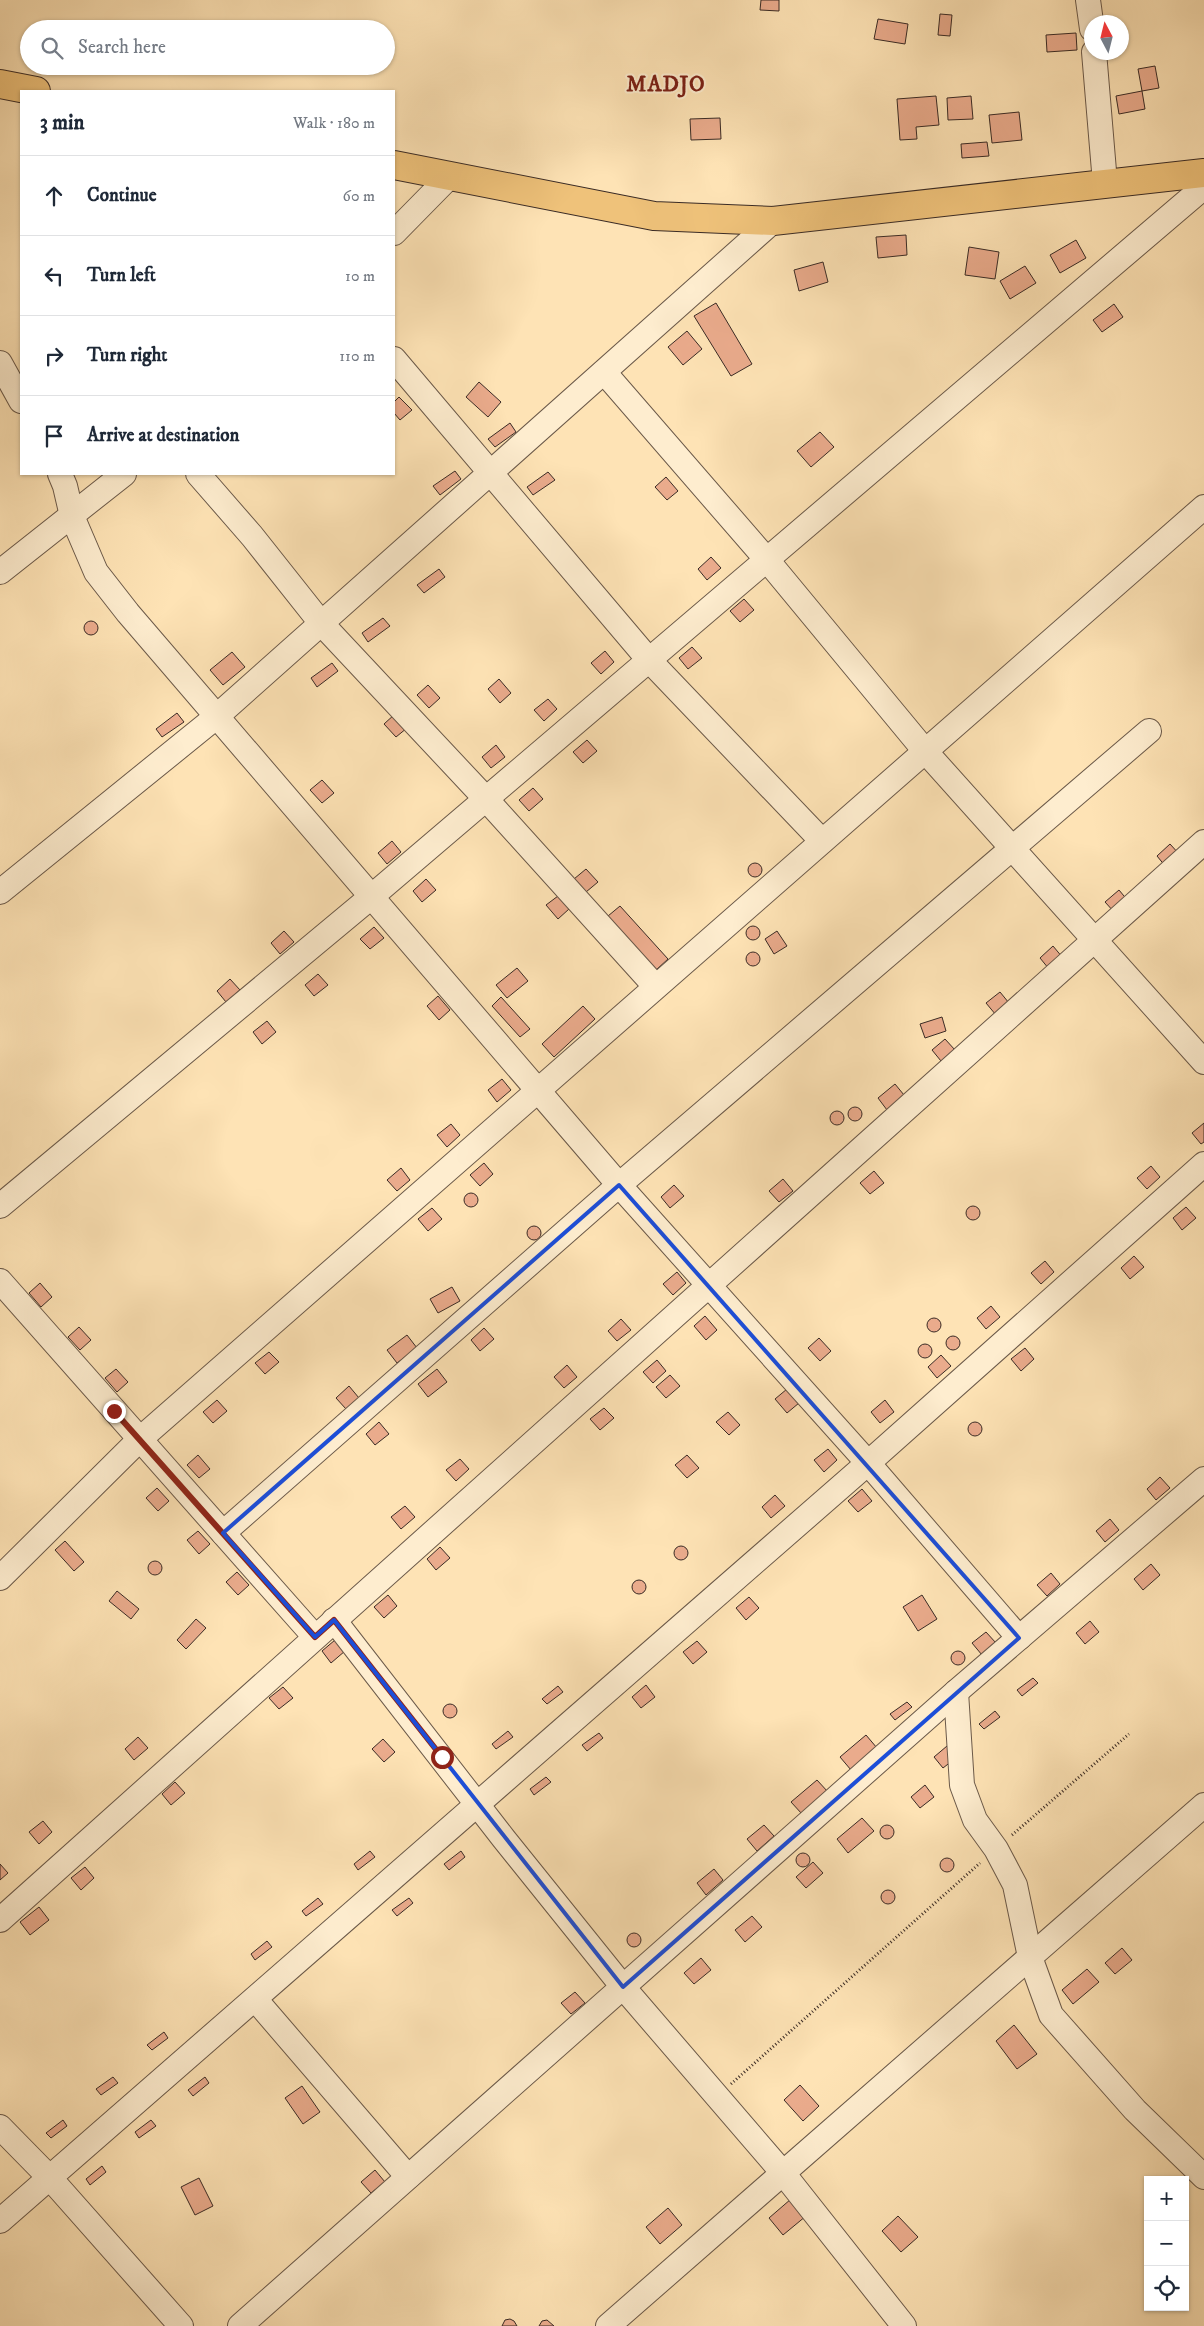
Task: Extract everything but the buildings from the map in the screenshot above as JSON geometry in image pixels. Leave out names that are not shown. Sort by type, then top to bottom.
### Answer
[{"type":"main road","points":[[0,84],[31,90]]},
{"type":"main road","points":[[395,165],[654,216],[773,221],[1204,172]]},
{"type":"street","points":[[1088,0],[1090,15]]},
{"type":"street","points":[[1095,60],[1105,183]]},
{"type":"street","points":[[395,232],[450,176]]},
{"type":"street","points":[[0,1206],[371,897],[1204,187]]},
{"type":"street","points":[[0,892],[216,716],[773,221]]},
{"type":"street","points":[[395,360],[649,660],[822,841]]},
{"type":"street","points":[[0,363],[20,399]]},
{"type":"street","points":[[604,372],[767,560],[925,751],[1204,1062]]},
{"type":"street","points":[[60,475],[66,486],[72,516],[96,572],[128,613],[619,1184],[710,1284],[1019,1638]]},
{"type":"street","points":[[0,572],[123,475]]},
{"type":"street","points":[[199,475],[252,536],[322,623],[486,799],[655,986]]},
{"type":"street","points":[[0,1578],[139,1440],[1204,507]]},
{"type":"street","points":[[223,1533],[619,1184],[1150,731]]},
{"type":"street","points":[[0,1920],[1204,842]]},
{"type":"street","points":[[0,2221],[868,1464],[1204,1164]]},
{"type":"street","points":[[0,1281],[315,1637]]},
{"type":"street","points":[[240,2326],[956,1692],[1204,1479]]},
{"type":"street","points":[[334,1620],[478,1803],[504,1839],[623,1987],[783,2173],[904,2326]]},
{"type":"street","points":[[956,1692],[962,1785],[975,1820],[996,1849],[1015,1885],[1030,1957],[1051,2015],[1135,2110],[1204,2177]]},
{"type":"street","points":[[608,2326],[1204,1806]]},
{"type":"street","points":[[255,1999],[408,2177]]},
{"type":"street","points":[[0,2127],[50,2178],[182,2326]]},
{"type":"path","points":[[717,2096],[1129,1734]]},
{"type":"highlighted area","points":[[619,1185],[1019,1638],[623,1987],[334,1620],[315,1637],[223,1533]]},
{"type":"district","name":"MADJO","points":[[666,83]]},
{"type":"route","points":[[114,1411],[315,1637],[334,1620],[442,1757]]}]
